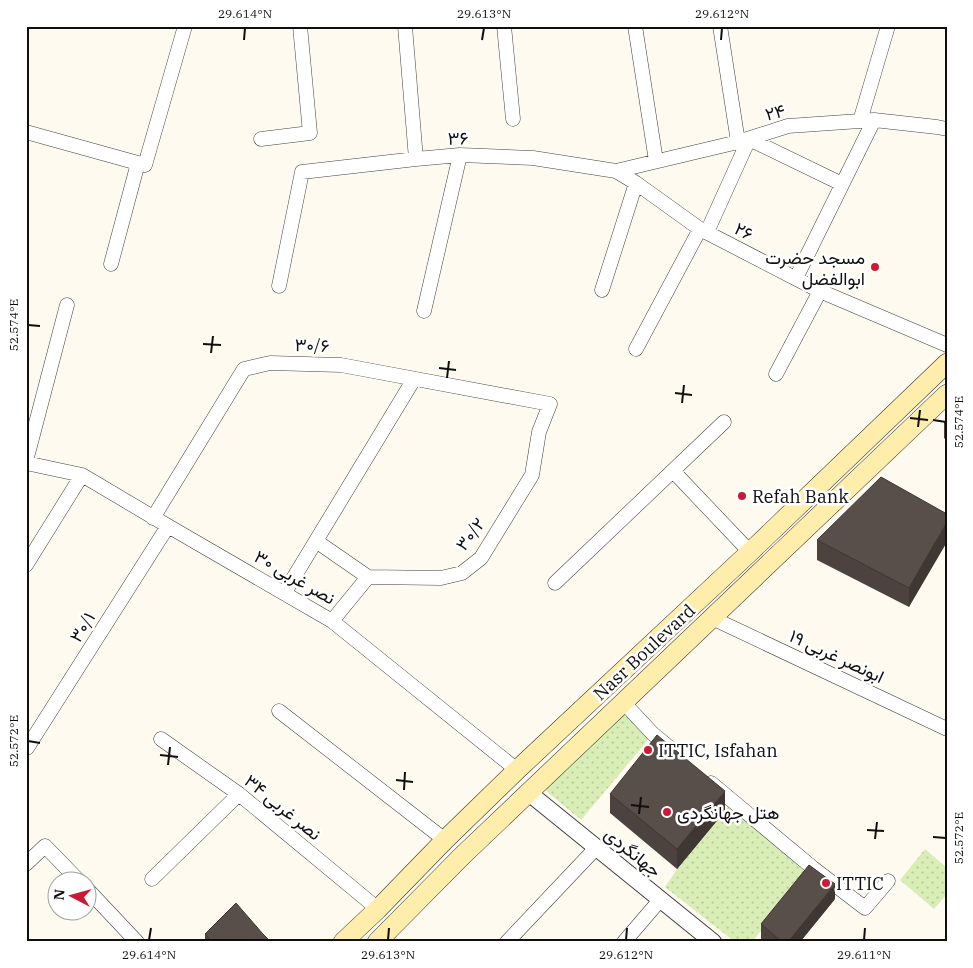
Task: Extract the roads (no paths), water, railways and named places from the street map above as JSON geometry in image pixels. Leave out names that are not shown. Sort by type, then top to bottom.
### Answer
[{"type":"main road","name":"Nasr Boulevard","points":[[343,942],[517,770],[750,552],[947,363]]},
{"type":"main road","name":"Nasr Boulevard","points":[[377,942],[462,856],[947,394]]},
{"type":"street","points":[[111,264],[185,26]]},
{"type":"street","points":[[261,139],[310,133],[300,26]]},
{"type":"street","points":[[404,26],[416,158]]},
{"type":"street","points":[[504,26],[513,119]]},
{"type":"street","points":[[636,26],[656,161]]},
{"type":"street","points":[[636,349],[703,230],[743,140],[720,26]]},
{"type":"street","points":[[796,278],[842,184],[867,120],[888,26]]},
{"type":"street","name":"۲۴","points":[[616,171],[743,140],[788,126],[867,120],[947,129]]},
{"type":"street","points":[[26,132],[141,164]]},
{"type":"street","points":[[743,140],[842,184]]},
{"type":"street","points":[[424,311],[460,155]]},
{"type":"street","name":"۳۶","points":[[279,286],[302,172],[416,158],[460,155],[533,158],[616,171]]},
{"type":"street","name":"۲۶","points":[[616,171],[636,182],[703,230],[820,291],[947,345]]},
{"type":"street","points":[[602,290],[636,182]]},
{"type":"street","points":[[776,374],[820,291]]},
{"type":"street","points":[[26,462],[67,305]]},
{"type":"street","name":"۳۰/۶","points":[[153,518],[244,369],[270,363],[340,365],[550,404]]},
{"type":"street","points":[[285,592],[414,379]]},
{"type":"street","name":"۳۰/۲","points":[[368,577],[441,578],[462,573],[481,558],[532,475],[538,432],[550,404]]},
{"type":"street","points":[[555,583],[724,422]]},
{"type":"street","name":"نصر غربی ۳۰","points":[[26,462],[82,475],[332,621],[517,770]]},
{"type":"street","points":[[673,471],[750,552]]},
{"type":"street","points":[[26,565],[82,475]]},
{"type":"street","name":"۳۰/۱","points":[[28,748],[168,526]]},
{"type":"street","points":[[316,541],[368,577],[332,621]]},
{"type":"street","name":"ابونصر غربی ۱۹","points":[[712,618],[947,729]]},
{"type":"street","points":[[624,703],[653,734],[682,758]]},
{"type":"street","points":[[279,711],[445,840]]},
{"type":"street","name":"نصر غربی ۳۴","points":[[161,739],[239,794],[378,909]]},
{"type":"street","points":[[704,776],[813,868],[865,908],[888,882]]},
{"type":"street","name":"جهانگردی","points":[[529,793],[713,942]]},
{"type":"street","points":[[152,879],[239,794]]},
{"type":"street","points":[[26,864],[45,846],[68,870]]},
{"type":"street","points":[[507,942],[596,848]]},
{"type":"street","points":[[624,942],[660,900]]},
{"type":"street","points":[[98,901],[137,942]]},
{"type":"place","name":"مسجد حضرت ابوالفضل","points":[[875,267]]},
{"type":"place","name":"Refah Bank","points":[[742,496]]},
{"type":"place","name":"ITTIC, Isfahan","points":[[648,750]]},
{"type":"place","name":"هتل جهانگردی","points":[[667,812]]},
{"type":"place","name":"ITTIC","points":[[826,883]]}]
